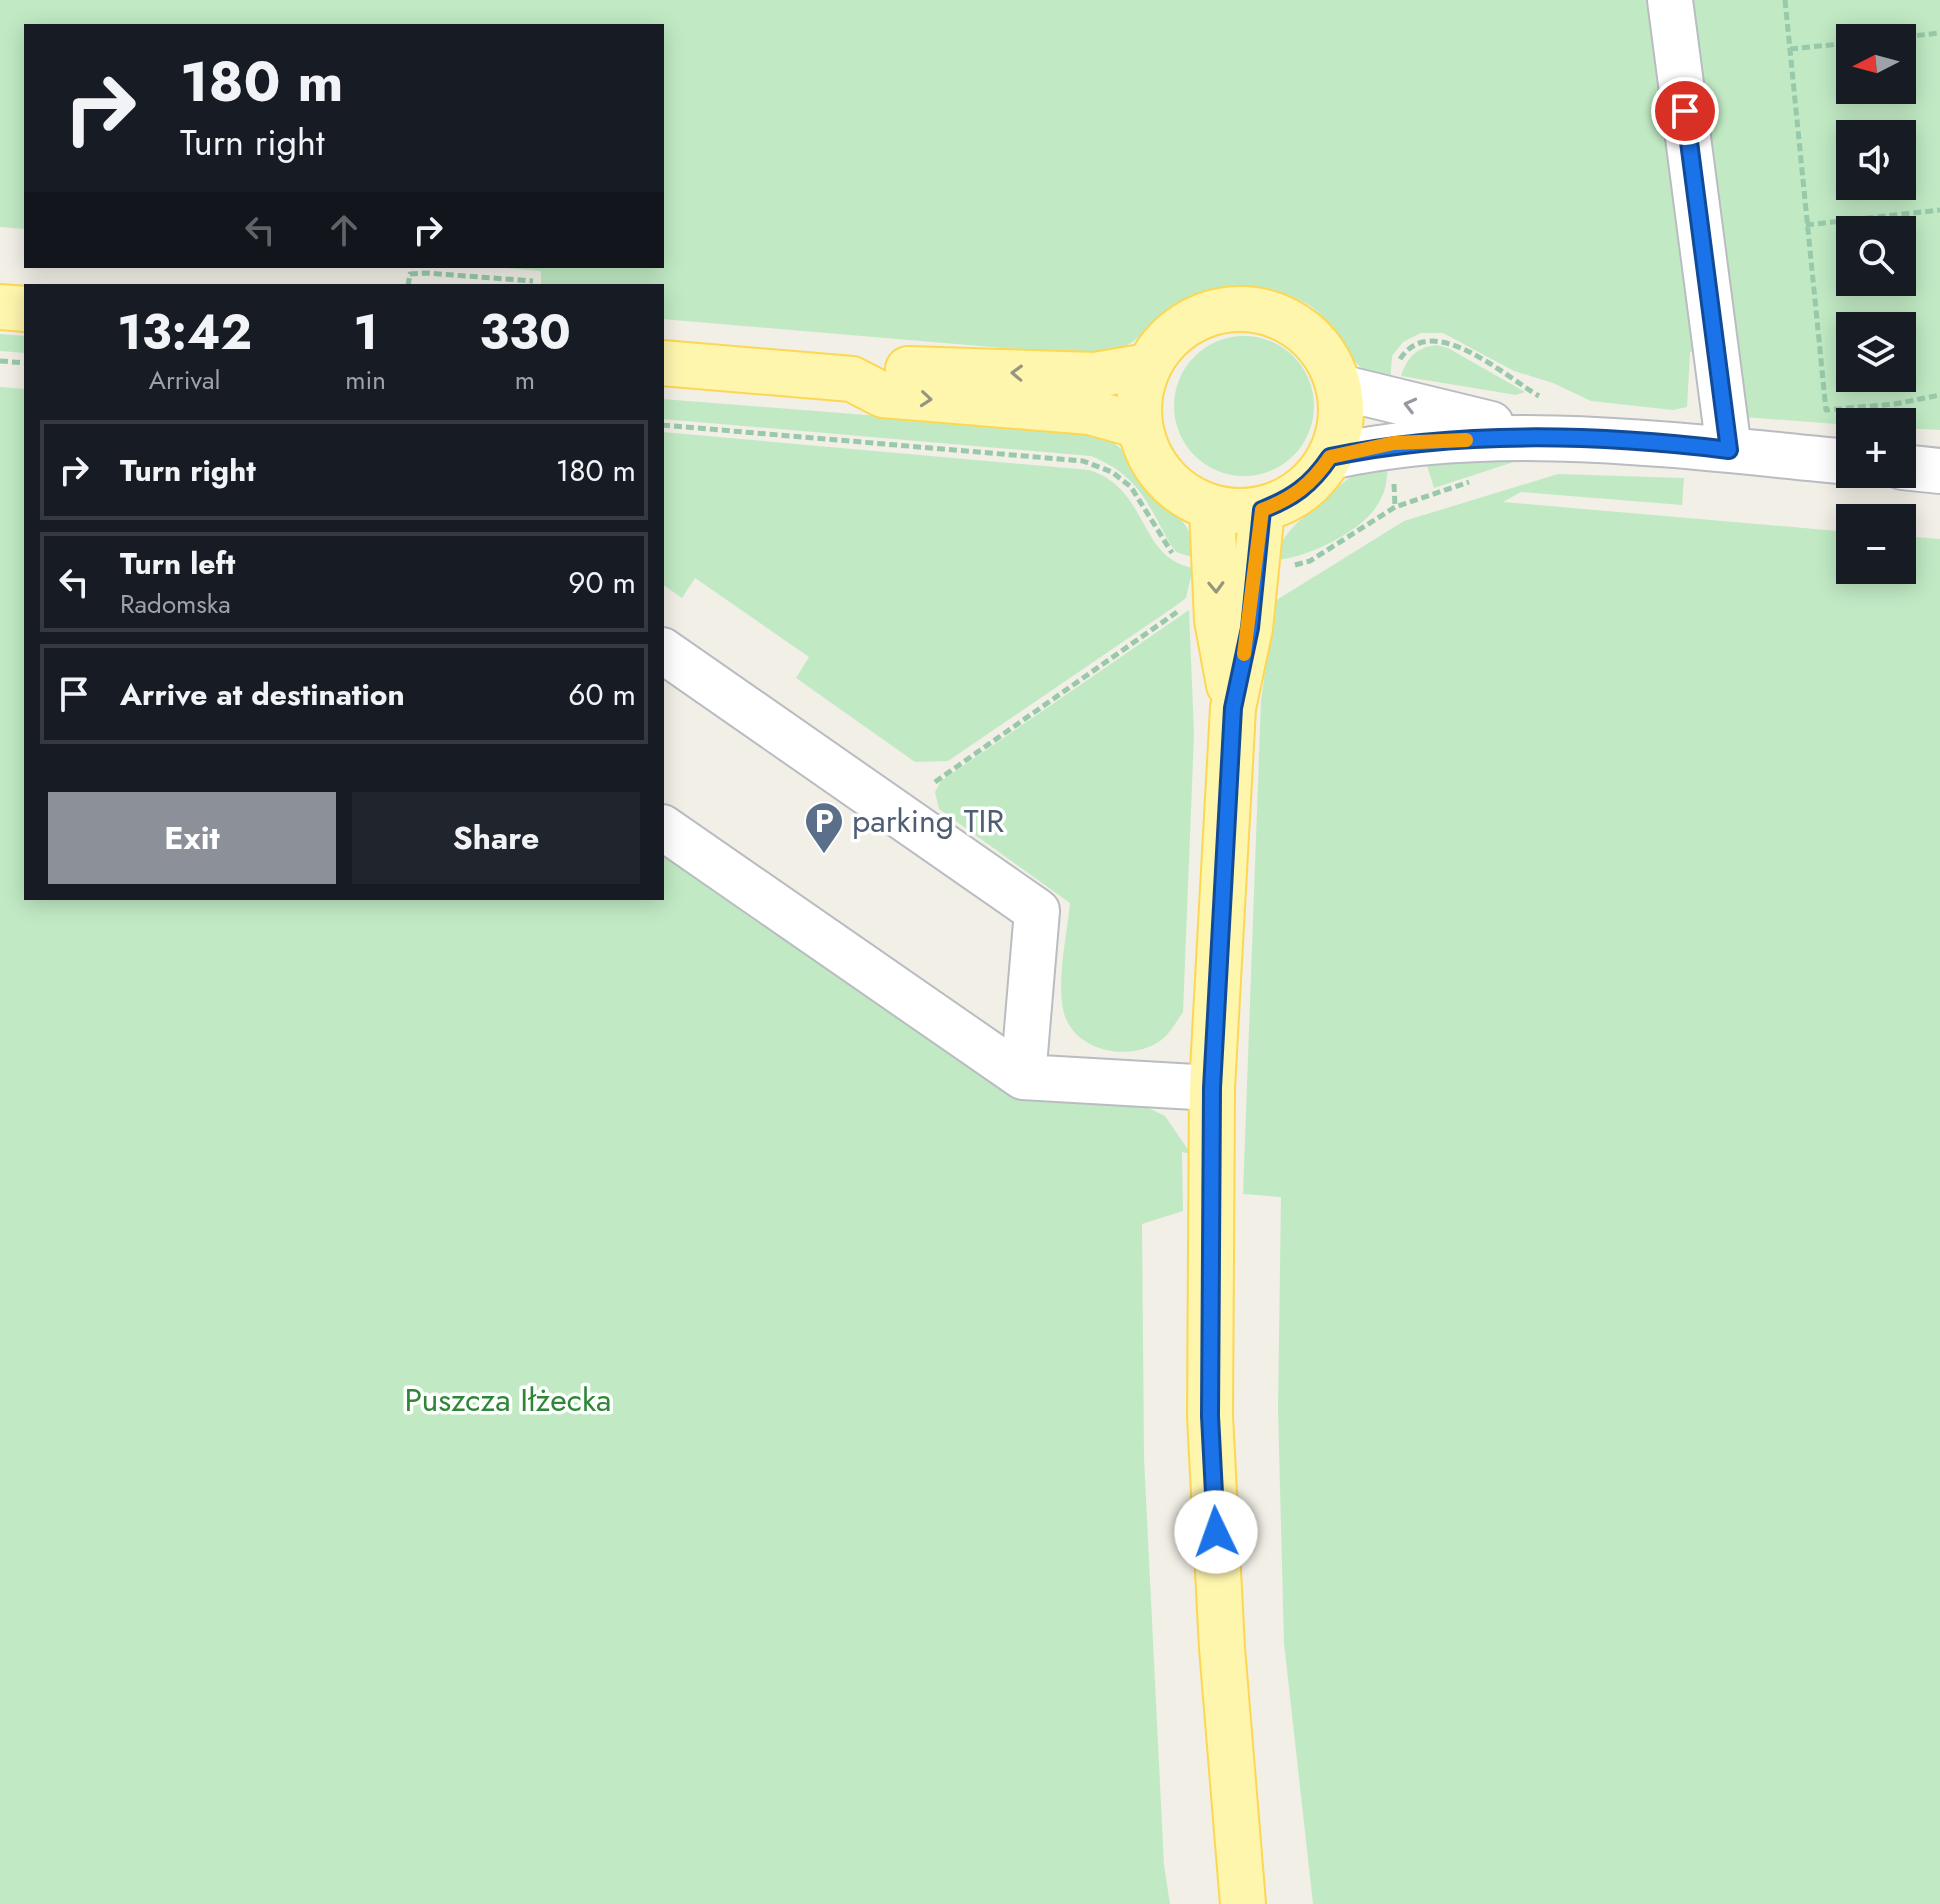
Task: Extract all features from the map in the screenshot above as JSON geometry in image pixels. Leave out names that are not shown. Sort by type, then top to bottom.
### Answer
[{"type":"main road","points":[[0,307],[24,309]]},
{"type":"main road","points":[[1251,309],[1281,317],[1308,334],[1327,358],[1339,387],[1342,411],[1339,435],[1330,457],[1313,482],[1290,500],[1262,510],[1237,512],[1212,509],[1186,497],[1164,478],[1148,453],[1140,426],[1140,395],[1148,366],[1166,340],[1190,321],[1220,310],[1251,309]]},
{"type":"main road","points":[[664,363],[852,379],[883,395],[1090,412],[1140,426]]},
{"type":"main road","points":[[852,379],[882,369],[1095,375],[1148,366]]},
{"type":"main road","points":[[1212,509],[1217,620],[1233,708]]},
{"type":"main road","points":[[1243,1904],[1222,1648],[1210,1416],[1212,1088],[1233,708],[1250,628],[1262,510]]},
{"type":"street","points":[[1670,0],[1729,450]]},
{"type":"street","points":[[1339,387],[1540,436]]},
{"type":"street","points":[[1330,457],[1394,443],[1540,436],[1836,461]]},
{"type":"street","points":[[1916,468],[1940,471]]},
{"type":"street","points":[[664,651],[1037,911],[1023,1077]]},
{"type":"street","points":[[664,828],[1023,1077],[1212,1088]]},
{"type":"path","points":[[1785,0],[1826,410],[1895,404],[1940,395]]},
{"type":"path","points":[[1916,36],[1940,33]]},
{"type":"path","points":[[1790,49],[1836,44]]},
{"type":"path","points":[[1806,225],[1940,210]]},
{"type":"path","points":[[408,284],[410,274],[426,273],[533,281]]},
{"type":"path","points":[[0,361],[24,363]]},
{"type":"path","points":[[664,425],[1083,461],[1112,472],[1131,487],[1166,548],[1175,557]]},
{"type":"path","points":[[1288,566],[1310,561],[1395,507],[1474,481]]},
{"type":"path","points":[[935,782],[1191,602]]},
{"type":"green space","points":[[0,0],[1652,0],[1705,352],[1690,352],[1687,407],[1673,410],[1591,401],[1553,383],[1514,371],[1443,333],[1421,333],[1403,342],[1392,356],[1390,383],[1369,375],[1358,365],[1330,325],[1313,308],[1287,294],[1252,287],[1216,289],[1183,301],[1128,344],[1098,356],[664,319],[664,284],[541,284],[541,271],[506,268],[664,268],[664,24],[24,24],[24,229],[0,227]]},
{"type":"green space","points":[[1685,0],[1940,0],[1940,430],[1916,429],[1916,408],[1836,408],[1836,424],[1743,417]]},
{"type":"green space","points":[[0,334],[24,336],[24,353],[0,351]]},
{"type":"green space","points":[[1244,336],[1271,341],[1294,356],[1309,379],[1314,406],[1309,433],[1294,456],[1271,471],[1244,476],[1217,471],[1194,456],[1179,433],[1174,406],[1179,379],[1194,356],[1217,341]]},
{"type":"green space","points":[[1437,345],[1448,348],[1525,392],[1516,395],[1401,376],[1413,354]]},
{"type":"green space","name":"Puszcza Iłżecka","points":[[0,387],[24,389],[24,900],[664,900],[664,853],[1016,1100],[1138,1103],[1165,1116],[1191,1154],[1182,1152],[1183,1211],[1142,1224],[1144,1458],[1164,1865],[1170,1904],[0,1904]]},
{"type":"green space","points":[[664,399],[1096,433],[1122,450],[1181,519],[1191,535],[1198,559],[1176,552],[1140,491],[1120,472],[1091,456],[664,419]]},
{"type":"green space","points":[[664,432],[1089,470],[1110,480],[1124,493],[1154,542],[1166,555],[1181,565],[1203,569],[1203,575],[1191,576],[1186,598],[948,761],[915,762],[796,678],[809,657],[695,578],[682,598],[664,585]]},
{"type":"green space","points":[[1424,456],[1526,458],[1434,488]]},
{"type":"green space","points":[[1388,462],[1381,499],[1359,524],[1317,549],[1275,560],[1283,540],[1301,519],[1353,475]]},
{"type":"green space","points":[[1558,474],[1684,478],[1682,505],[1521,492],[1503,502],[1836,531],[1836,584],[1916,584],[1916,537],[1940,539],[1940,1904],[1313,1904],[1284,1643],[1278,1409],[1281,1197],[1243,1194],[1261,701],[1275,601],[1404,521]]},
{"type":"green space","points":[[1189,610],[1194,734],[1183,1012],[1160,1041],[1147,1048],[1117,1052],[1102,1049],[1077,1035],[1063,1009],[1062,970],[1070,903],[939,809],[935,792],[941,781]]},
{"type":"slow traffic","points":[[1244,654],[1250,628],[1262,510],[1290,500],[1313,482],[1330,457],[1394,443],[1466,440]]},
{"type":"place","name":"parking TIR","points":[[824,855]]},
{"type":"route","points":[[1216,1532],[1210,1416],[1212,1088],[1233,708],[1250,628],[1262,510],[1290,500],[1313,482],[1330,457],[1394,443],[1540,436],[1729,450],[1685,111]]}]
